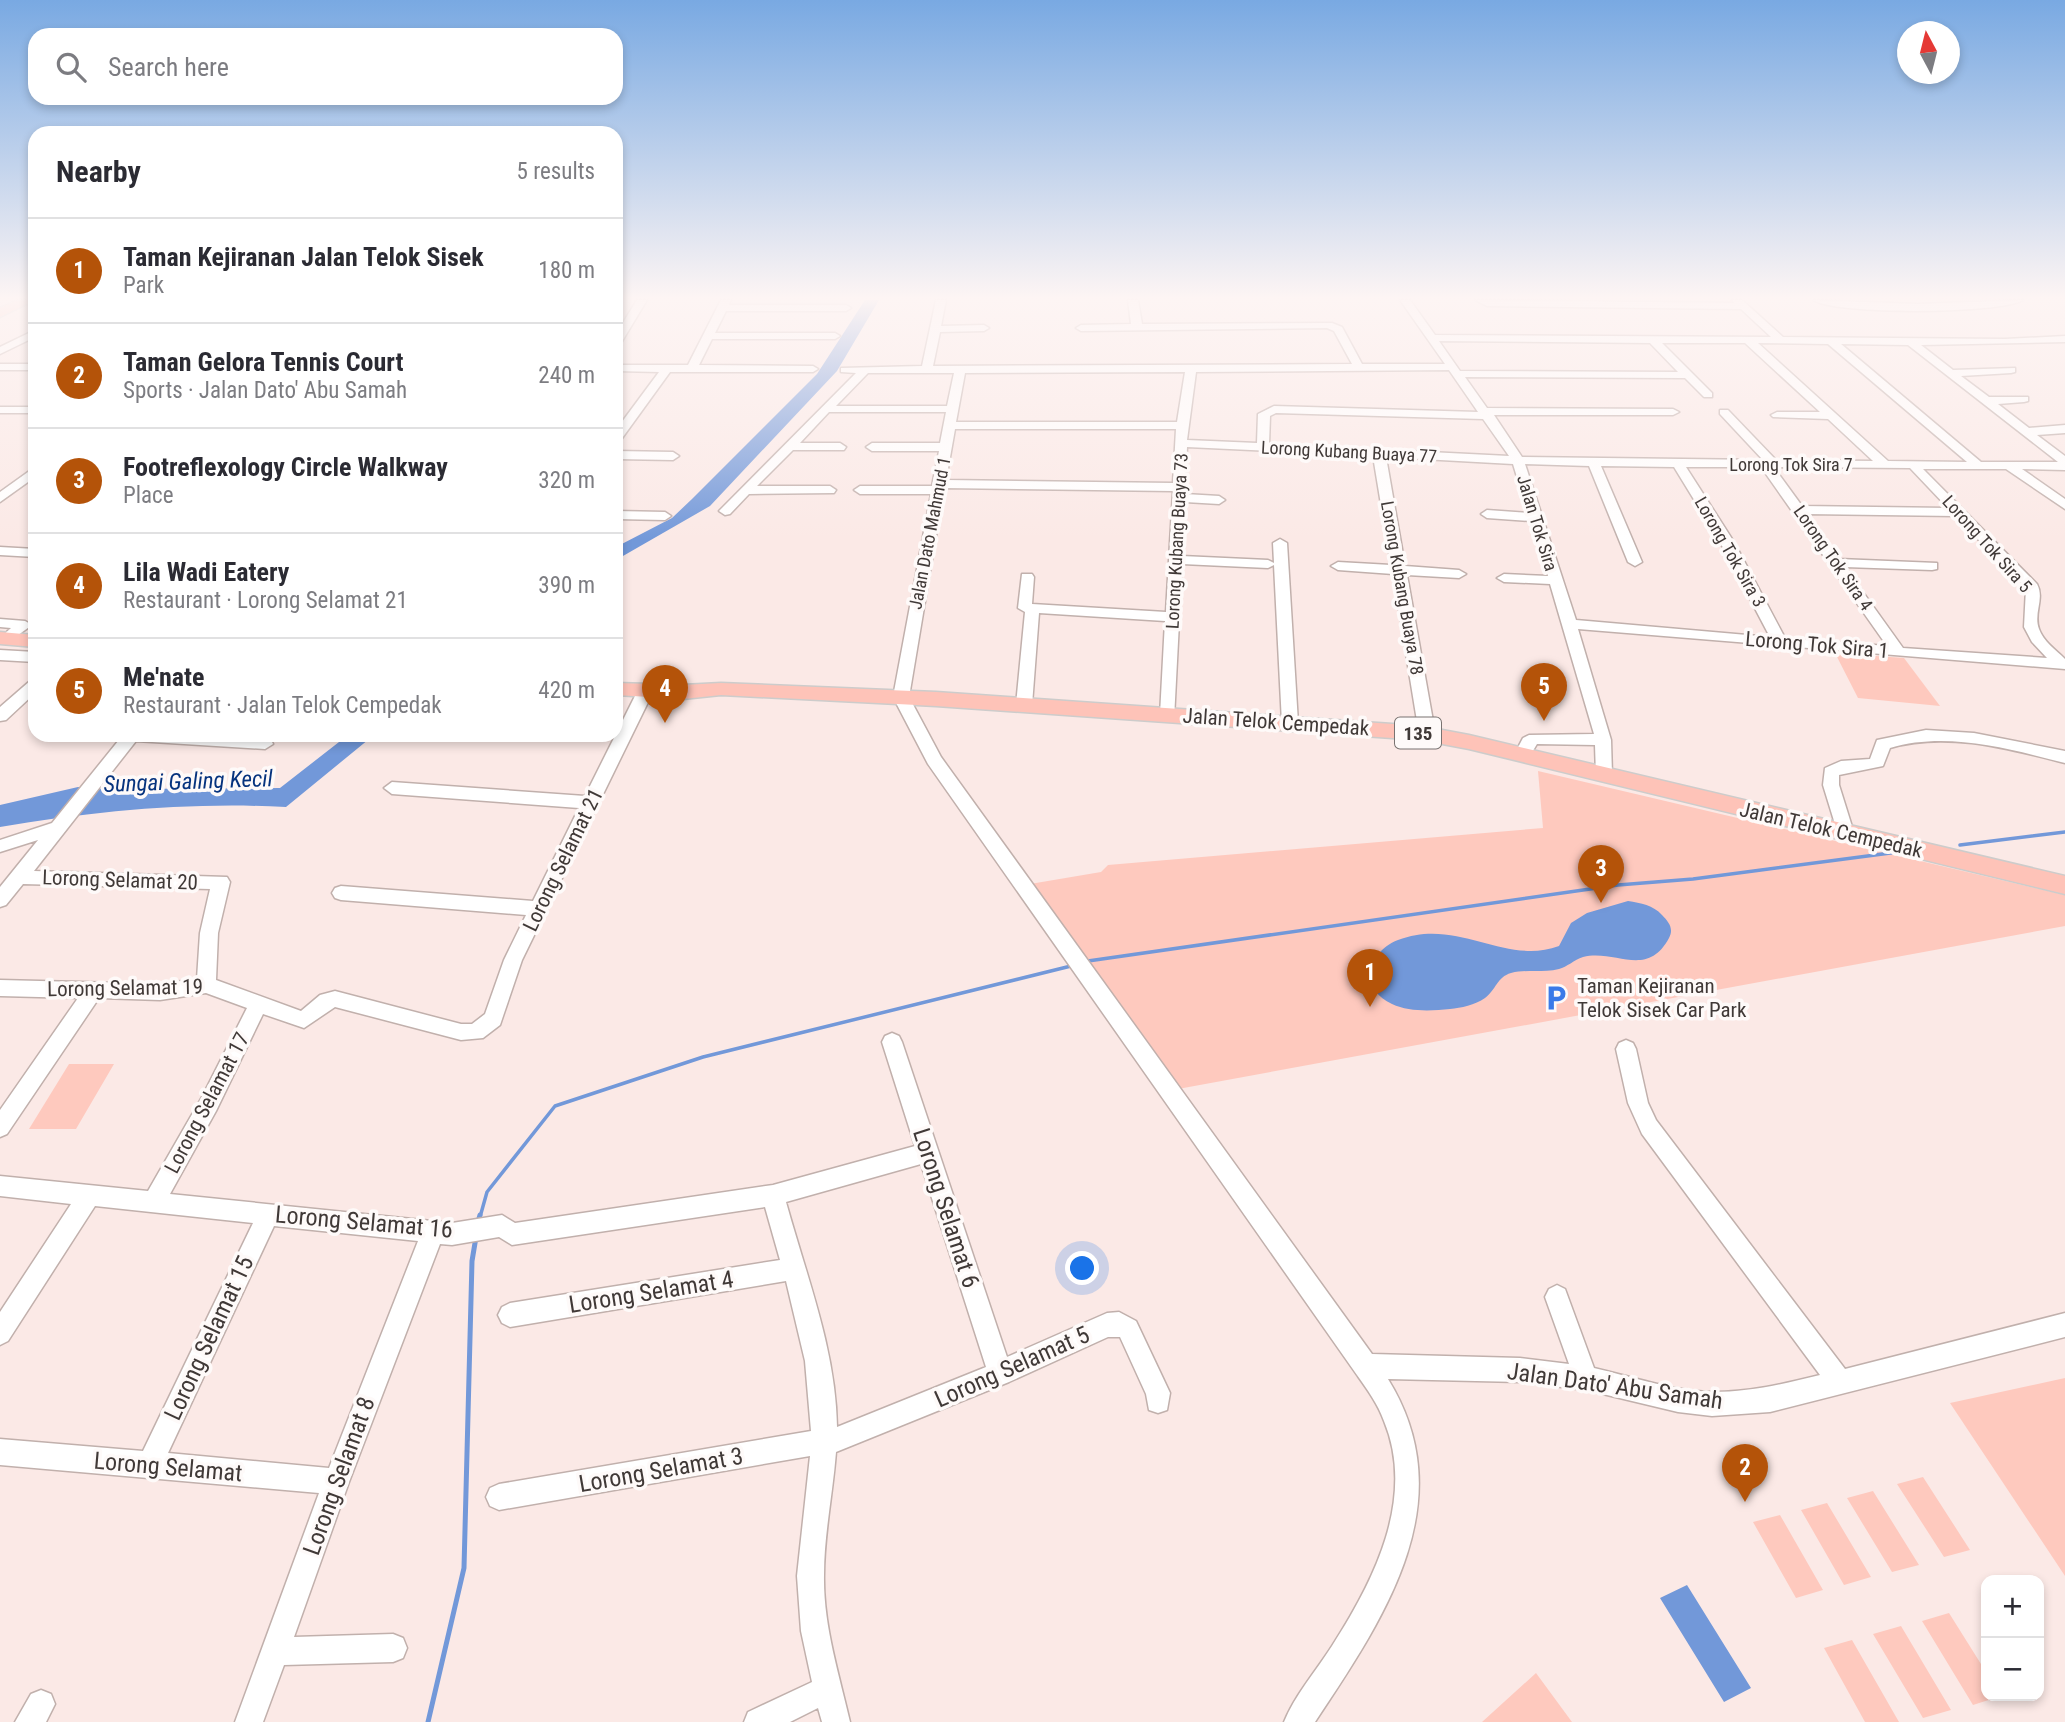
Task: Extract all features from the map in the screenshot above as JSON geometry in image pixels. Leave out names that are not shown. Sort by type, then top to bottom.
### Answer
[{"type":"main road","points":[[2,638],[28,640]]},
{"type":"main road","name":"Jalan Telok Cempedak","points":[[623,679],[721,689]]},
{"type":"main road","name":"Jalan Telok Cempedak","points":[[623,689],[721,689],[901,697],[1421,733],[2065,885]]},
{"type":"street","points":[[623,428],[658,380]]},
{"type":"street","points":[[725,511],[855,380]]},
{"type":"street","name":"Jalan Dato Mahmud 1","points":[[901,697],[958,380]]},
{"type":"street","name":"Lorong Kubang Buaya 73","points":[[1168,715],[1182,425],[1189,380]]},
{"type":"street","name":"Jalan Tok Sira","points":[[1464,380],[1518,460],[1570,624],[1603,740],[1604,775]]},
{"type":"street","points":[[1693,380],[1708,395]]},
{"type":"street","points":[[1793,380],[1885,465]]},
{"type":"street","points":[[1878,380],[1978,465]]},
{"type":"street","points":[[1960,380],[2065,464]]},
{"type":"street","points":[[1987,401],[2024,399]]},
{"type":"street","points":[[829,409],[953,409]]},
{"type":"street","points":[[0,410],[28,410]]},
{"type":"street","points":[[1263,447],[1264,414],[1269,410],[1673,412]]},
{"type":"street","points":[[0,425],[28,411]]},
{"type":"street","name":"Lorong Tok Sira 4","points":[[1724,412],[1770,465],[1898,652]]},
{"type":"street","points":[[1777,415],[1832,416]]},
{"type":"street","points":[[950,426],[1182,425]]},
{"type":"street","points":[[2026,432],[2065,429]]},
{"type":"street","name":"Lorong Kubang Buaya 77","points":[[1181,443],[1518,460]]},
{"type":"street","points":[[791,446],[840,447]]},
{"type":"street","points":[[872,447],[946,447]]},
{"type":"street","name":"Lorong Kubang Buaya 78","points":[[1379,454],[1425,721]]},
{"type":"street","points":[[623,456],[673,456]]},
{"type":"street","name":"Lorong Tok Sira 7","points":[[1518,460],[1770,465],[2065,464]]},
{"type":"street","points":[[1593,462],[1635,562]]},
{"type":"street","name":"Lorong Tok Sira 3","points":[[1678,463],[1727,542],[1780,642]]},
{"type":"street","points":[[2008,465],[2065,505]]},
{"type":"street","name":"Lorong Tok Sira 5","points":[[1914,466],[2032,587],[2035,594],[2031,630],[2063,664]]},
{"type":"street","points":[[5,494],[28,476]]},
{"type":"street","points":[[860,490],[939,487],[1180,493],[1219,500]]},
{"type":"street","points":[[5,494],[28,490]]},
{"type":"street","points":[[747,490],[830,490]]},
{"type":"street","points":[[1799,510],[1959,512]]},
{"type":"street","points":[[1487,514],[1536,517]]},
{"type":"street","points":[[623,515],[665,516]]},
{"type":"street","points":[[1280,543],[1290,723]]},
{"type":"street","points":[[0,551],[28,553]]},
{"type":"street","points":[[1177,561],[1268,564]]},
{"type":"street","points":[[1837,564],[1932,566]]},
{"type":"street","points":[[1338,566],[1459,574]]},
{"type":"street","points":[[1027,577],[1023,607],[1174,617]]},
{"type":"street","points":[[1504,578],[1555,580]]},
{"type":"street","points":[[1024,705],[1032,609]]},
{"type":"street","name":"Lorong Tok Sira 1","points":[[1570,624],[2063,664]]},
{"type":"street","points":[[2,638],[28,653]]},
{"type":"street","name":"Lorong Selamat 21","points":[[623,738],[646,690]]},
{"type":"street","points":[[0,716],[28,691]]},
{"type":"street","points":[[901,697],[934,760],[1382,1389],[1401,1433],[1406,1459],[1405,1511],[1399,1542],[1383,1584],[1360,1628],[1298,1722]]},
{"type":"street","points":[[1845,833],[1831,785],[1830,772],[1841,767],[1877,762],[1883,744],[1918,737],[1990,741],[2065,757]]},
{"type":"street","points":[[1522,755],[1529,742],[1535,739],[1603,740]]},
{"type":"street","points":[[0,900],[126,742]]},
{"type":"street","points":[[235,742],[265,744]]},
{"type":"street","name":"Lorong Selamat 21","points":[[483,1029],[493,1019],[505,978],[621,742]]},
{"type":"street","points":[[392,788],[592,803]]},
{"type":"street","points":[[0,846],[61,822]]},
{"type":"street","name":"Lorong Selamat 20","points":[[19,877],[221,882],[212,909],[208,935],[206,985]]},
{"type":"street","points":[[341,893],[539,909]]},
{"type":"street","name":"Lorong Selamat 19","points":[[0,988],[160,992],[206,985],[303,1020],[327,1001],[335,999],[461,1032],[483,1029]]},
{"type":"street","points":[[0,1127],[93,991]]},
{"type":"street","name":"Lorong Selamat 17","points":[[154,1201],[209,1104],[258,1005]]},
{"type":"street","name":"Lorong Selamat 6","points":[[892,1042],[1000,1373]]},
{"type":"street","points":[[1626,1049],[1637,1103],[1649,1127],[1840,1382]]},
{"type":"street","name":"Lorong Selamat 16","points":[[0,1186],[433,1232],[502,1226],[512,1234],[773,1195],[928,1152]]},
{"type":"street","points":[[0,1333],[90,1195]]},
{"type":"street","points":[[773,1195],[819,1376],[824,1419],[811,1549],[810,1602],[836,1722]]},
{"type":"street","name":"Lorong Selamat 15","points":[[150,1464],[269,1213]]},
{"type":"street","name":"Lorong Selamat 8","points":[[250,1722],[336,1482],[433,1232]]},
{"type":"street","name":"Lorong Selamat 4","points":[[510,1315],[792,1269]]},
{"type":"street","points":[[1557,1297],[1586,1378]]},
{"type":"street","name":"Lorong Selamat 5","points":[[822,1443],[863,1432],[1107,1325],[1119,1324],[1128,1329],[1158,1393],[1158,1401]]},
{"type":"street","name":"Jalan Dato' Abu Samah","points":[[1366,1366],[1520,1370],[1586,1378],[1644,1394],[1712,1404],[1770,1401],[2065,1325]]},
{"type":"street","name":"Lorong Selamat 3","points":[[499,1497],[822,1443]]},
{"type":"street","name":"Lorong Selamat","points":[[0,1452],[336,1482]]},
{"type":"street","points":[[274,1651],[393,1648]]},
{"type":"street","points":[[758,1722],[828,1689]]},
{"type":"shaded area","points":[[1835,653],[1904,658],[1940,706],[1858,698]]},
{"type":"shaded area","points":[[1538,771],[2065,895],[2065,926],[1178,1089],[1030,884],[1101,872],[1108,865],[1543,828]]},
{"type":"shaded area","points":[[69,1064],[114,1064],[76,1129],[29,1129]]},
{"type":"shaded area","points":[[2065,1378],[2065,1576],[1950,1403]]},
{"type":"shaded area","points":[[1923,1477],[1970,1550],[1944,1557],[1897,1484]]},
{"type":"shaded area","points":[[1873,1491],[1919,1565],[1892,1572],[1847,1498]]},
{"type":"shaded area","points":[[1827,1503],[1871,1577],[1844,1585],[1801,1510]]},
{"type":"shaded area","points":[[1780,1515],[1823,1590],[1796,1598],[1753,1522]]},
{"type":"shaded area","points":[[1949,1613],[1981,1664],[1981,1701],[1985,1701],[1973,1705],[1922,1621]]},
{"type":"shaded area","points":[[1901,1626],[1951,1710],[1923,1718],[1873,1634]]},
{"type":"shaded area","points":[[1852,1640],[1899,1722],[1865,1722],[1824,1648]]},
{"type":"shaded area","points":[[1536,1673],[1572,1722],[1482,1722]]},
{"type":"water","points":[[811,380],[828,380],[710,506],[623,556],[623,543],[672,518]]},
{"type":"water","points":[[339,742],[365,742],[286,807],[142,809],[0,827],[0,805],[78,787],[280,788]]},
{"type":"water","points":[[1628,901],[1655,909],[1670,926],[1669,938],[1651,957],[1630,960],[1607,956],[1583,957],[1559,969],[1511,973],[1503,977],[1489,995],[1481,1000],[1463,1007],[1443,1010],[1399,1007],[1382,997],[1371,980],[1371,971],[1379,953],[1398,940],[1420,934],[1441,934],[1500,947],[1539,951],[1559,946],[1571,923],[1587,913]]},
{"type":"water","points":[[1687,1585],[1751,1688],[1724,1702],[1660,1598]]},
{"type":"waterway","points":[[1960,845],[2065,832]]},
{"type":"waterway","points":[[1088,961],[1618,885],[1693,879],[1898,852]]},
{"type":"waterway","points":[[480,1217],[487,1192],[555,1106],[703,1057],[1071,966]]},
{"type":"waterway","points":[[478,1222],[480,1215]]},
{"type":"waterway","points":[[428,1722],[464,1568],[472,1261],[476,1237]]},
{"type":"place","name":"Me'nate","points":[[1544,721]]},
{"type":"place","name":"Lila Wadi Eatery","points":[[665,723]]},
{"type":"place","name":"Footreflexology Circle Walkway","points":[[1601,903]]},
{"type":"place","name":"Taman Kejiranan Telok Sisek Car Park","points":[[1556,998]]},
{"type":"place","name":"Taman Kejiranan Jalan Telok Sisek","points":[[1370,1007]]},
{"type":"place","name":"Taman Gelora Tennis Court","points":[[1745,1502]]},
{"type":"water label","name":"Sungai Galing Kecil","points":[[188,781]]}]
